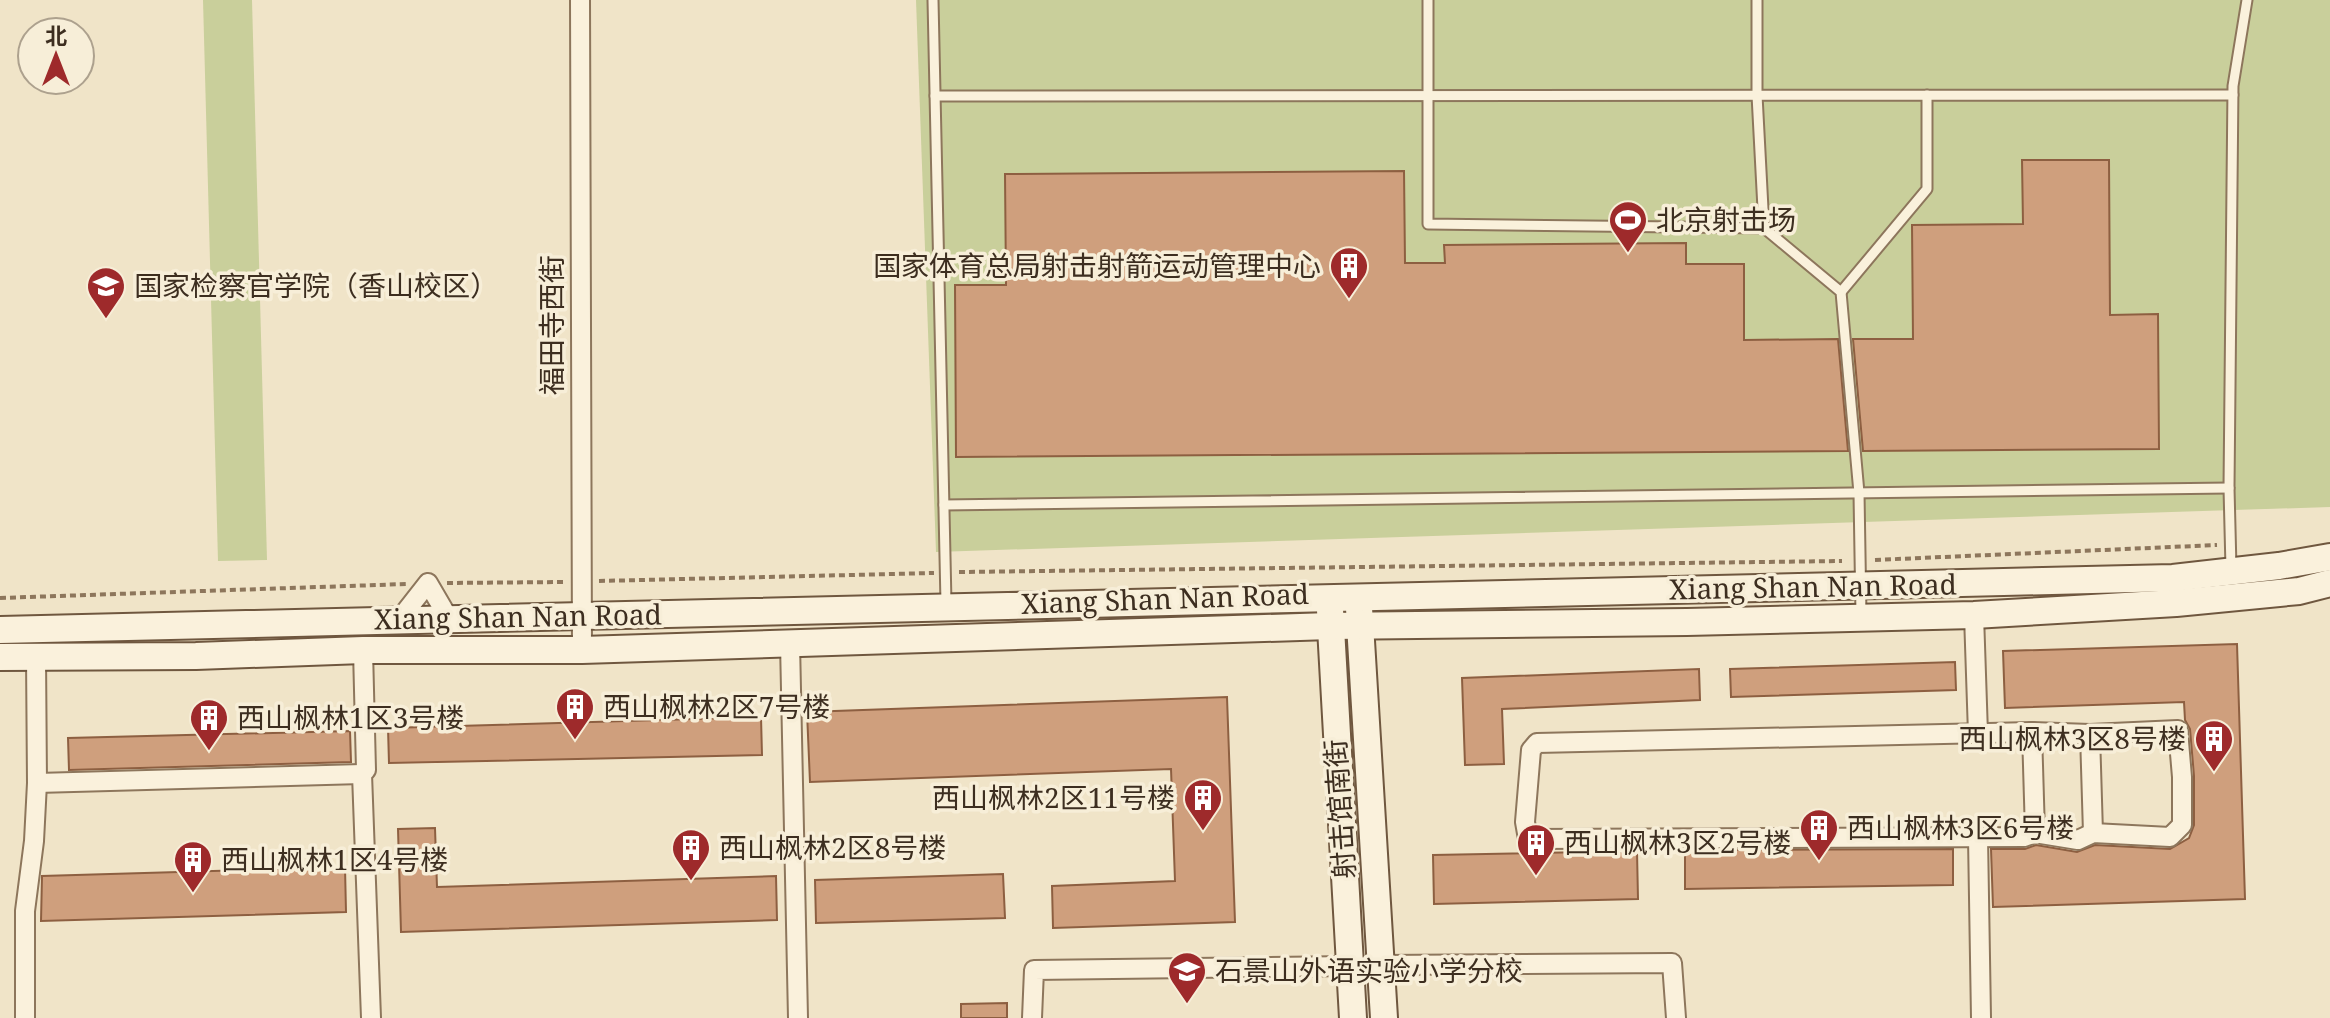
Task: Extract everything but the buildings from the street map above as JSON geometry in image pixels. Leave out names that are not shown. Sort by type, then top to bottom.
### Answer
[{"type":"main road","name":"Xiang Shan Nan Road","points":[[0,630],[1329,598],[1860,573],[2173,578],[2330,557]]},
{"type":"main road","name":"Xiang Shan Nan Road","points":[[0,657],[196,656],[363,650],[582,650],[1330,626],[1974,615],[2176,603],[2299,591],[2330,583]]},
{"type":"main road","name":"射击馆南街","points":[[1359,597],[1384,1018]]},
{"type":"main road","name":"射击馆南街","points":[[1329,598],[1353,1018]]},
{"type":"street","name":"福田寺西街","points":[[580,0],[582,650]]},
{"type":"street","points":[[399,620],[428,583],[449,619]]},
{"type":"street","points":[[1974,615],[1978,734]]},
{"type":"street","points":[[790,643],[798,1018]]},
{"type":"street","points":[[363,650],[366,770],[362,774],[371,1018]]},
{"type":"street","points":[[25,1018],[25,911],[34,841],[37,783],[36,656]]},
{"type":"street","points":[[2178,730],[2182,825],[2170,837],[2093,833],[2078,840],[2035,833],[2024,837],[1528,839],[1525,822],[1531,750],[1537,743],[2032,732],[2090,734],[2178,730]]},
{"type":"street","points":[[2032,732],[2035,833]]},
{"type":"street","points":[[2090,734],[2093,833]]},
{"type":"street","points":[[37,783],[362,774]]},
{"type":"street","points":[[1978,837],[1981,1018]]},
{"type":"street","points":[[1382,965],[1672,963],[1676,1018]]},
{"type":"street","points":[[1032,1018],[1034,970],[1351,966]]},
{"type":"lane","points":[[933,0],[947,607]]},
{"type":"lane","points":[[1428,0],[1428,224],[1764,228],[1841,292]]},
{"type":"lane","points":[[1757,0],[1757,95],[1764,228]]},
{"type":"lane","points":[[2232,572],[2229,488],[2233,95],[2247,0]]},
{"type":"lane","points":[[1861,618],[1859,493],[1841,292],[1927,189],[1927,95]]},
{"type":"lane","points":[[935,96],[2233,95]]},
{"type":"lane","points":[[944,505],[2229,488]]},
{"type":"path","name":"Xiang Shan Nan Road","points":[[0,598],[428,583],[945,572],[1860,573],[2230,544]]},
{"type":"green space","points":[[203,0],[252,0],[267,560],[218,561]]},
{"type":"green space","name":"北京射击场","points":[[916,0],[2330,0],[2330,507],[936,552]]},
{"type":"place","name":"北京射击场","points":[[1628,254]]},
{"type":"place","name":"国家体育总局射击射箭运动管理中心","points":[[1349,300]]},
{"type":"place","name":"国家检察官学院（香山校区）","points":[[106,320]]},
{"type":"place","name":"西山枫林2区7号楼","points":[[575,741]]},
{"type":"place","name":"西山枫林1区3号楼","points":[[209,752]]},
{"type":"place","name":"西山枫林3区8号楼","points":[[2214,773]]},
{"type":"place","name":"西山枫林2区11号楼","points":[[1203,832]]},
{"type":"place","name":"西山枫林3区6号楼","points":[[1819,862]]},
{"type":"place","name":"西山枫林3区2号楼","points":[[1536,877]]},
{"type":"place","name":"西山枫林2区8号楼","points":[[691,882]]},
{"type":"place","name":"西山枫林1区4号楼","points":[[193,894]]},
{"type":"place","name":"石景山外语实验小学分校","points":[[1187,1005]]}]
